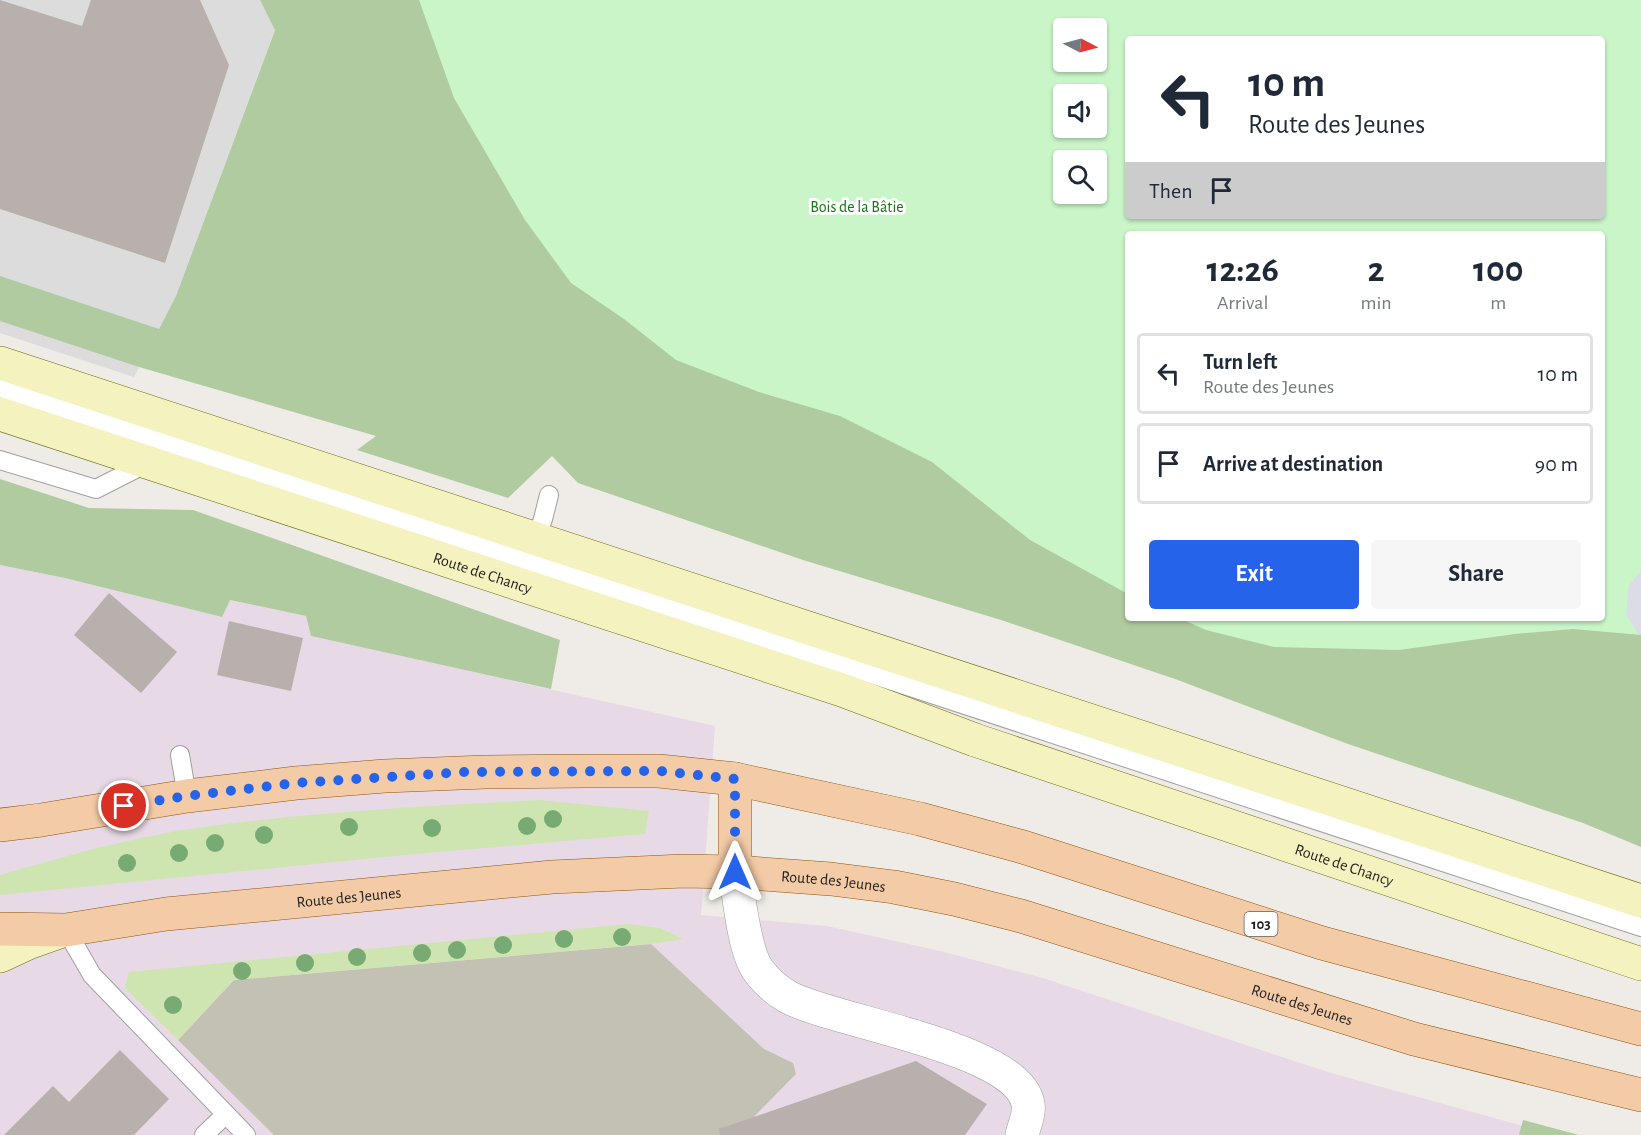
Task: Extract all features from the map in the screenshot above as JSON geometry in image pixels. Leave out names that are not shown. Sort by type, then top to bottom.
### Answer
[{"type":"main road","points":[[0,363],[532,550],[1641,901]]},
{"type":"main road","name":"Route de Chancy","points":[[0,414],[842,690],[963,736],[1641,964]]},
{"type":"main road","name":"103","points":[[187,796],[296,783],[385,776],[485,772],[659,771],[735,779],[920,819],[1023,847],[1322,943],[1641,1029]]},
{"type":"main road","points":[[735,779],[735,872]]},
{"type":"main road","points":[[0,825],[187,796]]},
{"type":"main road","points":[[0,848],[41,820]]},
{"type":"main road","name":"Route des Jeunes","points":[[0,929],[66,930],[166,914],[552,877],[683,871],[735,872],[831,879],[954,898],[1042,922],[1414,1039],[1641,1095]]},
{"type":"main road","points":[[0,956],[28,943],[66,930]]},
{"type":"street","points":[[735,872],[749,948],[756,967],[775,989],[804,1004],[928,1040],[975,1057],[1005,1075],[1023,1090],[1029,1105],[1022,1135]]},
{"type":"lane","points":[[0,388],[532,550],[1641,927]]},
{"type":"lane","points":[[0,460],[96,489],[147,463]]},
{"type":"lane","points":[[532,550],[549,495]]},
{"type":"lane","points":[[180,755],[187,796]]},
{"type":"lane","points":[[66,930],[92,975],[246,1135]]},
{"type":"lane","points":[[204,1135],[225,1115]]},
{"type":"shaded area","points":[[0,0],[260,0],[275,29],[176,296],[134,377],[0,333]]},
{"type":"shaded area","points":[[0,565],[65,578],[222,617],[229,600],[306,616],[311,636],[715,726],[701,915],[827,926],[940,951],[1043,978],[1331,1073],[1556,1135],[0,1135]]},
{"type":"shaded area","points":[[1641,570],[1641,635],[1638,634],[1626,614],[1629,586]]},
{"type":"shaded area","points":[[651,944],[764,1049],[793,1063],[796,1074],[736,1135],[274,1135],[178,1040],[234,980]]},
{"type":"green space","points":[[260,0],[1536,0],[1159,36],[1125,36],[1125,219],[1481,219],[1199,231],[1125,231],[1125,621],[1605,619],[1641,635],[1641,847],[1583,823],[1348,744],[1175,679],[1001,620],[803,560],[578,483],[552,456],[508,498],[357,450],[376,436],[139,367],[0,321],[0,276],[159,329],[176,296],[275,30]]},
{"type":"green space","name":"Bois de la Bâtie","points":[[419,0],[1641,0],[1641,635],[1573,629],[1515,634],[1399,650],[1274,647],[1206,630],[1186,621],[1605,621],[1605,231],[1125,231],[1125,592],[1030,540],[932,462],[840,416],[759,392],[676,360],[624,319],[571,283],[525,220],[454,98]]},
{"type":"green space","points":[[0,479],[89,508],[193,510],[560,640],[551,689],[311,636],[306,616],[230,600],[222,617],[65,578],[0,565]]},
{"type":"green space","points":[[540,800],[649,811],[645,834],[0,895],[0,875],[101,847],[178,831],[330,813]]},
{"type":"green space","points":[[628,924],[660,928],[683,939],[651,944],[234,980],[178,1040],[125,988],[129,972]]},
{"type":"green space","points":[[1523,1120],[1579,1135],[1519,1135]]},
{"type":"building","points":[[0,0],[82,26],[91,0],[200,0],[229,65],[165,263],[0,209]]},
{"type":"building","points":[[109,593],[177,652],[141,693],[74,635]]},
{"type":"building","points":[[229,621],[303,638],[291,691],[217,675]]},
{"type":"building","points":[[120,1050],[169,1099],[134,1135],[4,1135],[53,1086],[69,1102]]},
{"type":"building","points":[[916,1061],[987,1104],[965,1135],[720,1135],[719,1129]]},
{"type":"route","points":[[124,806],[296,783],[465,772],[659,771],[735,779],[735,872]]}]
